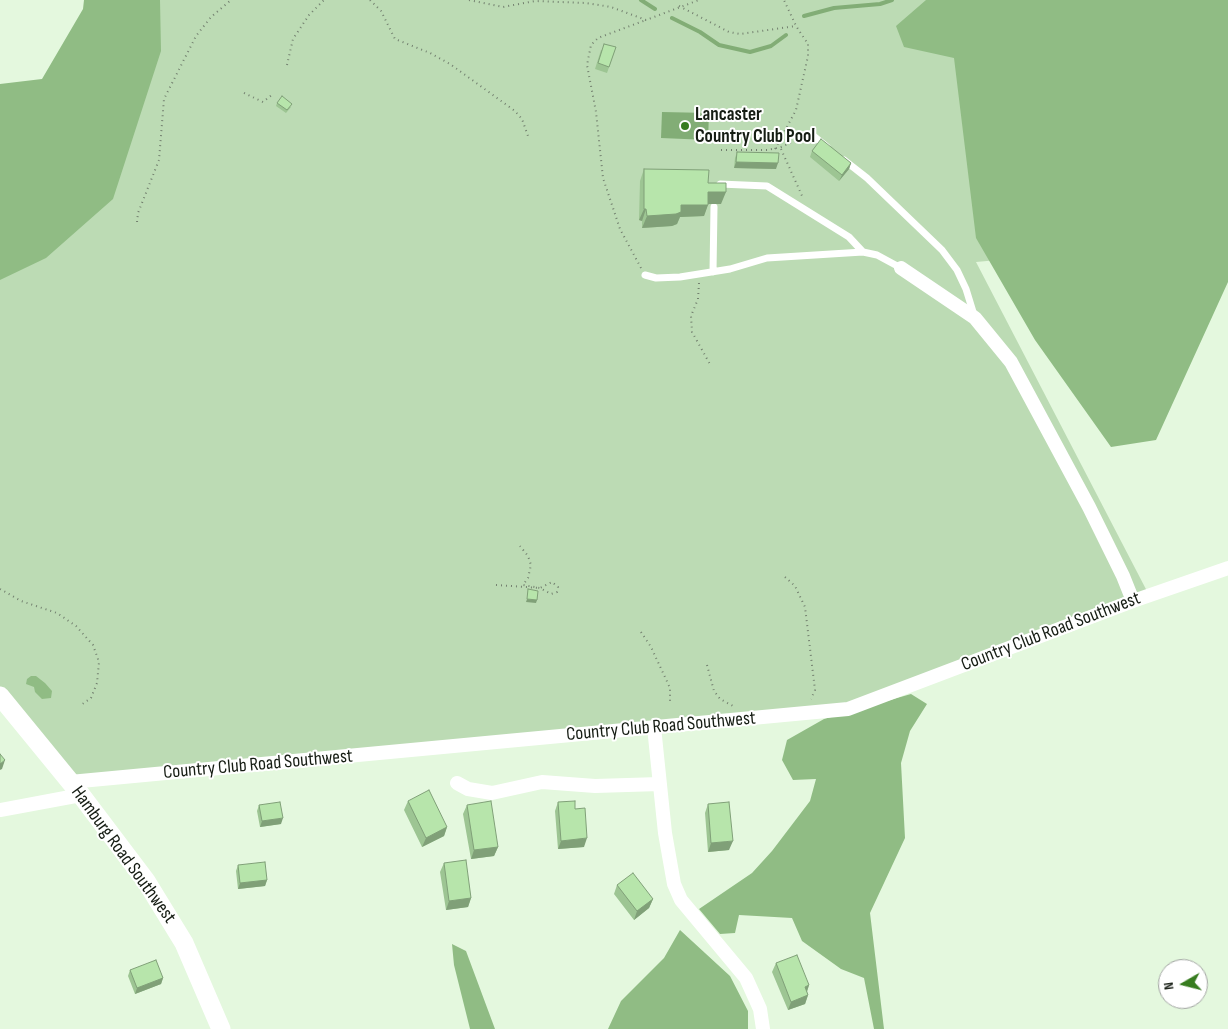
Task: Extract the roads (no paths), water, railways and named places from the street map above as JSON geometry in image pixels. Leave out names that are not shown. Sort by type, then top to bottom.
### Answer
[{"type":"street","points":[[901,268],[975,318],[1012,362],[1089,507],[1123,576],[1133,601]]},
{"type":"street","name":"Country Club Road Southwest","points":[[0,810],[76,788],[654,727],[848,709],[1133,601],[1228,568]]},
{"type":"street","name":"Hamburg Road Southwest","points":[[0,696],[76,788],[146,880],[184,943],[221,1029]]},
{"type":"street","points":[[654,727],[666,842],[674,884],[681,900],[746,978],[760,1009],[763,1029]]},
{"type":"street","points":[[457,783],[480,793],[492,793],[542,782],[595,786],[660,784]]},
{"type":"lane","points":[[811,134],[867,178],[942,250],[957,270],[975,318]]},
{"type":"lane","points":[[714,190],[720,184],[767,186],[849,237],[863,252]]},
{"type":"lane","points":[[713,272],[714,207]]},
{"type":"lane","points":[[645,275],[656,278],[698,275],[767,258],[863,252],[877,255],[901,268]]},
{"type":"waterway","points":[[641,0],[655,9]]},
{"type":"waterway","points":[[804,16],[834,8],[880,4],[892,0]]},
{"type":"waterway","points":[[672,18],[700,32],[719,45],[750,52],[771,46],[786,35]]},
{"type":"place","name":"Lancaster Country Club Pool","points":[[685,126]]}]
